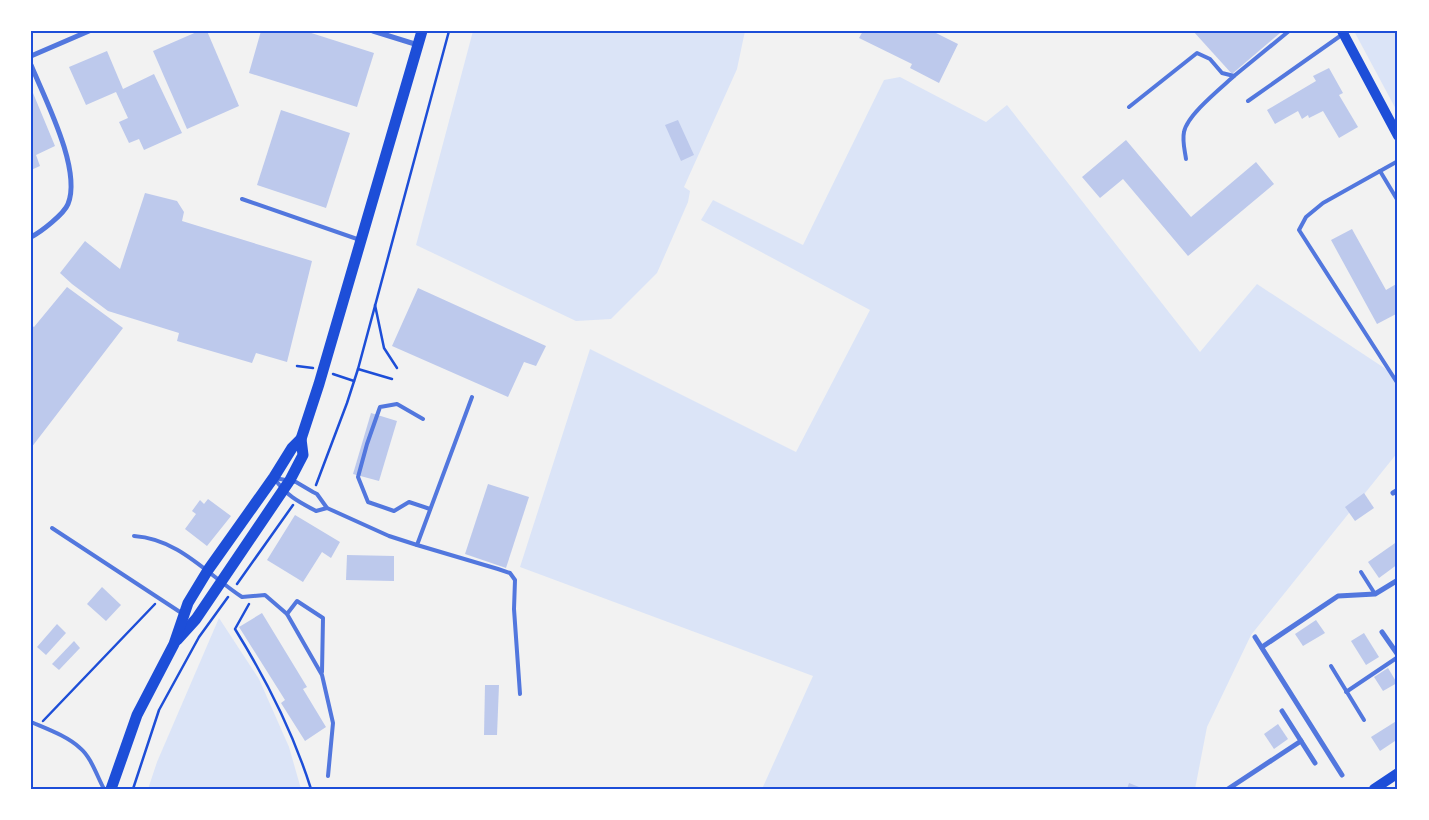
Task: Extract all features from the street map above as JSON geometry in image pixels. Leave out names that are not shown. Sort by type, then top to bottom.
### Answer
[{"type":"main road","points":[[174,644],[196,619],[220,581],[283,491],[303,455],[301,439],[319,384],[422,31]]},
{"type":"main road","points":[[1343,33],[1398,136]]},
{"type":"main road","points":[[111,789],[137,715],[174,644],[183,614],[208,570],[274,477],[292,448],[301,439]]},
{"type":"main road","points":[[1374,789],[1398,773]]},
{"type":"street","points":[[31,56],[88,31]]},
{"type":"street","points":[[373,31],[418,46]]},
{"type":"street","points":[[31,66],[65,148],[72,178],[68,205],[43,231],[31,237]]},
{"type":"street","points":[[1262,647],[1338,596],[1376,594],[1398,580]]},
{"type":"street","points":[[1382,632],[1398,656]]},
{"type":"street","points":[[1255,637],[1342,775]]},
{"type":"street","points":[[1282,711],[1315,763]]},
{"type":"street","points":[[1228,789],[1301,741]]},
{"type":"lane","points":[[1186,160],[1183,144],[1184,131],[1190,119],[1234,76],[1289,31]]},
{"type":"lane","points":[[1248,100],[1343,33]]},
{"type":"lane","points":[[1129,107],[1197,53],[1210,59],[1222,73],[1234,76]]},
{"type":"lane","points":[[1398,161],[1322,203],[1306,218],[1299,230],[1398,384]]},
{"type":"lane","points":[[1380,171],[1398,201]]},
{"type":"lane","points":[[242,199],[361,241]]},
{"type":"lane","points":[[417,545],[472,397]]},
{"type":"lane","points":[[424,419],[397,404],[380,407],[358,477],[368,502],[394,511],[409,502],[430,509]]},
{"type":"lane","points":[[274,477],[290,480],[317,494],[327,508],[390,536],[510,574],[515,580],[514,609],[520,694]]},
{"type":"lane","points":[[274,477],[283,491],[295,500],[316,511],[327,508]]},
{"type":"lane","points":[[52,528],[183,614]]},
{"type":"lane","points":[[134,536],[148,537],[188,555],[242,597],[265,595],[287,614],[322,675]]},
{"type":"lane","points":[[1361,572],[1376,594]]},
{"type":"lane","points":[[287,614],[297,601],[323,618],[322,675],[333,723],[328,776]]},
{"type":"lane","points":[[1346,692],[1398,656]]},
{"type":"lane","points":[[1331,666],[1364,720]]},
{"type":"lane","points":[[31,722],[58,734],[81,748],[91,762],[104,789]]},
{"type":"path","points":[[315,486],[358,368],[449,31]]},
{"type":"path","points":[[378,289],[375,306],[384,348],[397,368]]},
{"type":"path","points":[[298,366],[314,369]]},
{"type":"path","points":[[358,368],[392,379]]},
{"type":"path","points":[[330,374],[354,381]]},
{"type":"path","points":[[235,587],[291,508]]},
{"type":"path","points":[[253,596],[235,628],[261,671],[298,748],[311,789]]},
{"type":"path","points":[[39,725],[161,598]]},
{"type":"path","points":[[133,789],[159,710],[199,637],[227,598]]},
{"type":"shaded area","points":[[473,31],[745,31],[737,69],[684,187],[690,191],[688,202],[657,273],[611,319],[576,321],[416,245]]},
{"type":"shaded area","points":[[1354,31],[1398,31],[1398,113]]},
{"type":"shaded area","points":[[900,77],[986,122],[1007,105],[1200,352],[1257,284],[1398,377],[1398,452],[1251,635],[1207,727],[1195,789],[762,789],[813,676],[520,567],[590,349],[796,452],[870,310],[701,220],[713,200],[803,245],[884,80]]},
{"type":"shaded area","points":[[219,618],[259,679],[289,747],[301,789],[148,789],[157,762]]},
{"type":"building","points":[[199,31],[207,31],[239,106],[187,129],[153,51]]},
{"type":"building","points":[[261,31],[305,31],[374,53],[357,107],[249,73]]},
{"type":"building","points":[[863,31],[932,31],[958,44],[939,83],[910,68],[912,64],[859,38]]},
{"type":"building","points":[[1193,31],[1278,31],[1280,33],[1232,74]]},
{"type":"building","points":[[107,51],[123,89],[154,74],[182,133],[144,150],[139,139],[129,143],[119,122],[128,118],[116,92],[86,105],[69,67]]},
{"type":"building","points":[[1329,68],[1343,93],[1339,95],[1358,127],[1339,138],[1323,111],[1309,118],[1308,115],[1302,119],[1298,111],[1275,124],[1267,110],[1316,81],[1313,76]]},
{"type":"building","points":[[33,93],[55,146],[36,155],[40,166],[31,170],[31,94]]},
{"type":"building","points":[[281,110],[350,133],[326,208],[257,185]]},
{"type":"building","points":[[678,120],[694,155],[681,161],[665,125]]},
{"type":"building","points":[[1126,140],[1191,217],[1256,162],[1274,184],[1188,256],[1123,179],[1100,198],[1082,177]]},
{"type":"building","points":[[145,193],[177,201],[184,212],[182,221],[312,261],[287,362],[256,353],[252,363],[177,341],[179,333],[108,311],[60,273],[85,241],[120,269]]},
{"type":"building","points":[[1352,229],[1386,290],[1398,283],[1398,313],[1377,324],[1331,240]]},
{"type":"building","points":[[67,287],[123,328],[31,448],[31,325],[34,327]]},
{"type":"building","points":[[418,288],[546,346],[536,366],[524,362],[508,397],[392,346]]},
{"type":"building","points":[[371,413],[397,421],[379,481],[353,474]]},
{"type":"building","points":[[488,484],[529,497],[506,568],[465,554]]},
{"type":"building","points":[[1364,493],[1374,508],[1355,521],[1345,507]]},
{"type":"building","points":[[208,499],[231,516],[207,546],[185,529],[196,514],[192,511],[200,500],[204,504]]},
{"type":"building","points":[[295,515],[340,542],[331,558],[322,552],[303,582],[267,560]]},
{"type":"building","points":[[1398,541],[1398,564],[1379,578],[1368,562]]},
{"type":"building","points":[[347,555],[394,556],[394,581],[346,580]]},
{"type":"building","points":[[102,587],[121,605],[106,621],[87,604]]},
{"type":"building","points":[[262,613],[307,687],[303,689],[326,727],[305,741],[281,703],[285,700],[239,627]]},
{"type":"building","points":[[1316,620],[1325,633],[1303,646],[1295,634]]},
{"type":"building","points":[[57,624],[66,633],[46,655],[37,647]]},
{"type":"building","points":[[1364,633],[1379,657],[1366,665],[1351,641]]},
{"type":"building","points":[[74,641],[80,648],[59,670],[52,664]]},
{"type":"building","points":[[1388,668],[1397,683],[1383,691],[1374,677]]},
{"type":"building","points":[[485,685],[499,685],[497,735],[484,735]]},
{"type":"building","points":[[1398,720],[1398,739],[1380,751],[1371,737]]},
{"type":"building","points":[[1278,724],[1288,739],[1274,749],[1264,734]]},
{"type":"building","points":[[1129,783],[1144,789],[1127,789]]}]
